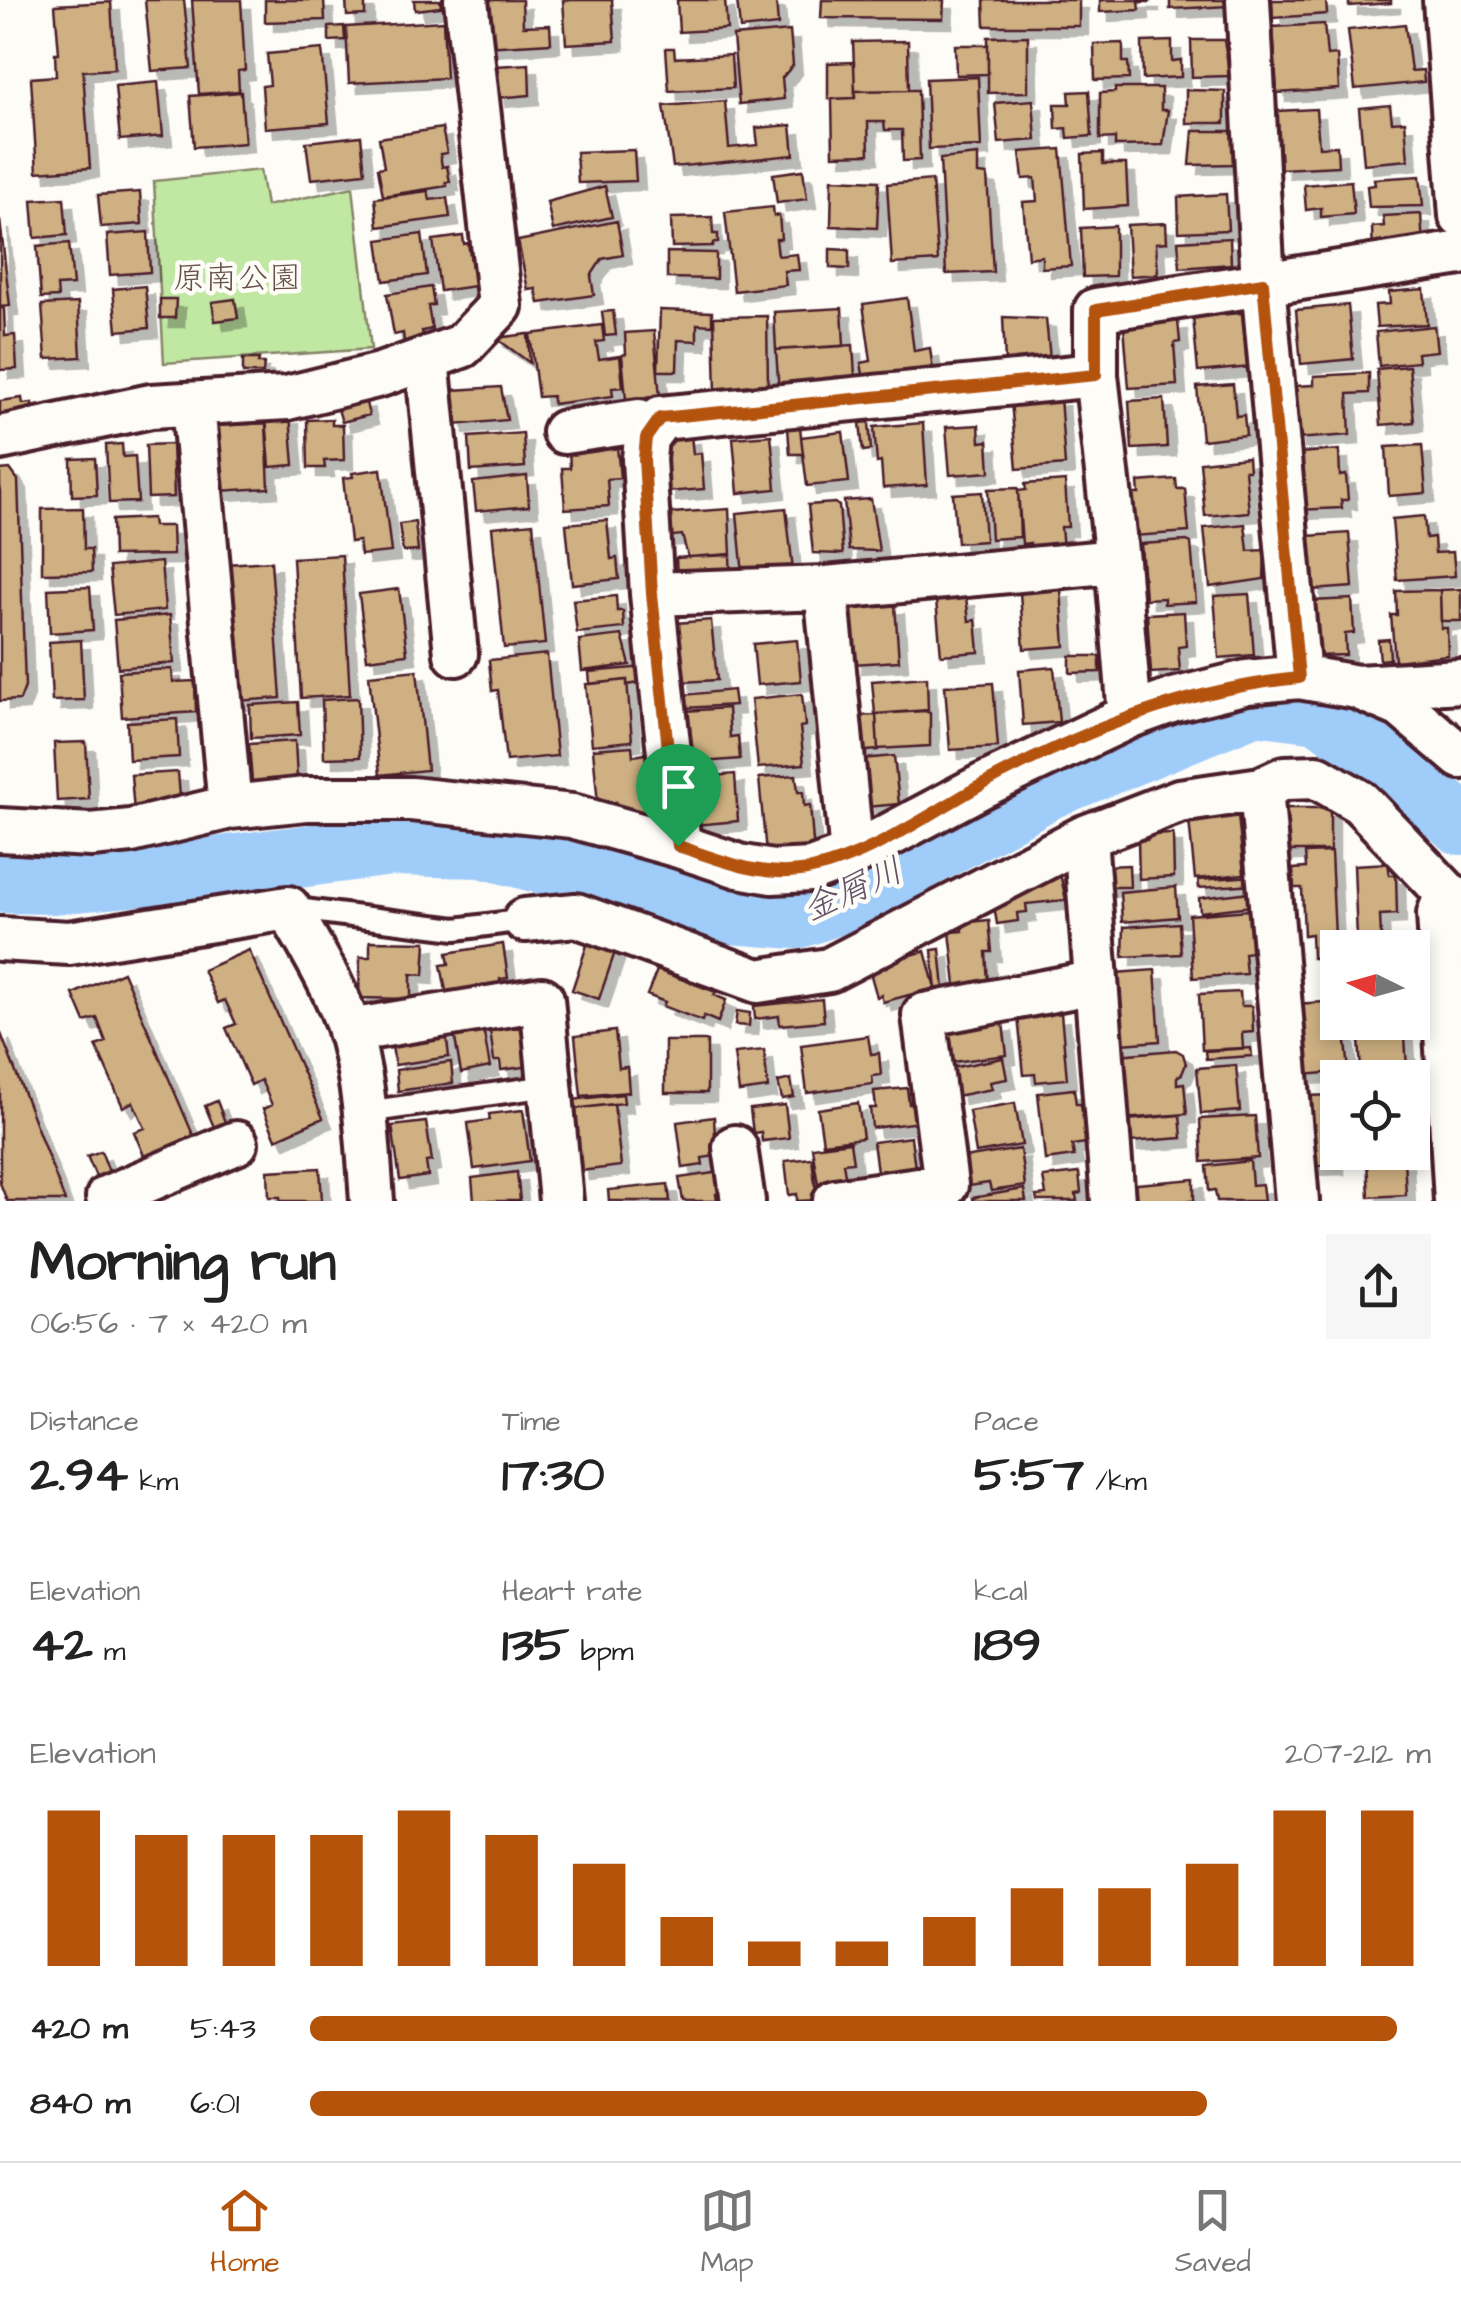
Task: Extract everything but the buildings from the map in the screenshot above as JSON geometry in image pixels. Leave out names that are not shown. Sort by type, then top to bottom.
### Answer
[{"type":"street","points":[[0,438],[151,406],[287,398],[380,376],[462,346],[500,306],[466,0]]},
{"type":"street","points":[[1248,0],[1263,283],[1299,678]]},
{"type":"street","points":[[1451,13],[1461,216]]},
{"type":"street","points":[[1130,716],[1096,375],[1096,310],[1461,252]]},
{"type":"street","points":[[428,358],[456,654]]},
{"type":"street","points":[[678,846],[652,594],[644,459],[646,438],[660,418],[1096,375]]},
{"type":"street","points":[[192,404],[230,807]]},
{"type":"street","points":[[564,432],[638,420],[653,428]]},
{"type":"street","points":[[652,594],[826,588],[1117,560]]},
{"type":"street","points":[[826,588],[852,855]]},
{"type":"street","points":[[0,830],[91,835],[131,831],[230,807],[306,799],[411,799],[572,816],[738,866],[772,872],[811,870],[852,855],[982,786],[1130,716],[1174,700],[1247,682],[1299,678],[1357,687],[1461,681]]},
{"type":"street","points":[[1357,687],[1401,706],[1461,757]]},
{"type":"street","points":[[525,920],[576,915],[758,981],[830,970],[1085,837],[1178,801],[1261,790],[1284,778],[1317,777],[1360,802],[1454,897],[1439,914],[1456,1201]]},
{"type":"street","points":[[1261,790],[1297,1201]]},
{"type":"street","points":[[1085,837],[1114,1201]]},
{"type":"street","points":[[0,939],[70,943],[288,908],[315,954],[349,1031],[366,1112],[372,1201]]},
{"type":"street","points":[[835,1201],[946,1185],[924,1015],[1096,982]]},
{"type":"street","points":[[349,1031],[542,999],[561,1201]]},
{"type":"street","points":[[109,1201],[108,1197],[236,1143]]},
{"type":"street","points":[[735,1147],[743,1201]]},
{"type":"lane","points":[[288,908],[456,928],[525,920]]},
{"type":"lane","points":[[366,1112],[548,1086]]},
{"type":"green space","name":"原南公園","points":[[260,170],[266,206],[353,187],[371,349],[164,363],[154,181]]},
{"type":"waterway","name":"金屑川","points":[[0,882],[55,883],[205,869],[391,845],[482,847],[730,913],[796,918],[846,901],[1049,788],[1255,704],[1319,712],[1394,766],[1461,824]]},
{"type":"route","points":[[1263,283],[1299,678],[1247,682],[1174,700],[1130,716],[982,786],[852,855],[811,870],[772,872],[738,866],[678,846],[652,594],[644,459],[646,438],[660,418],[1096,375],[1096,310],[1263,283]]}]
